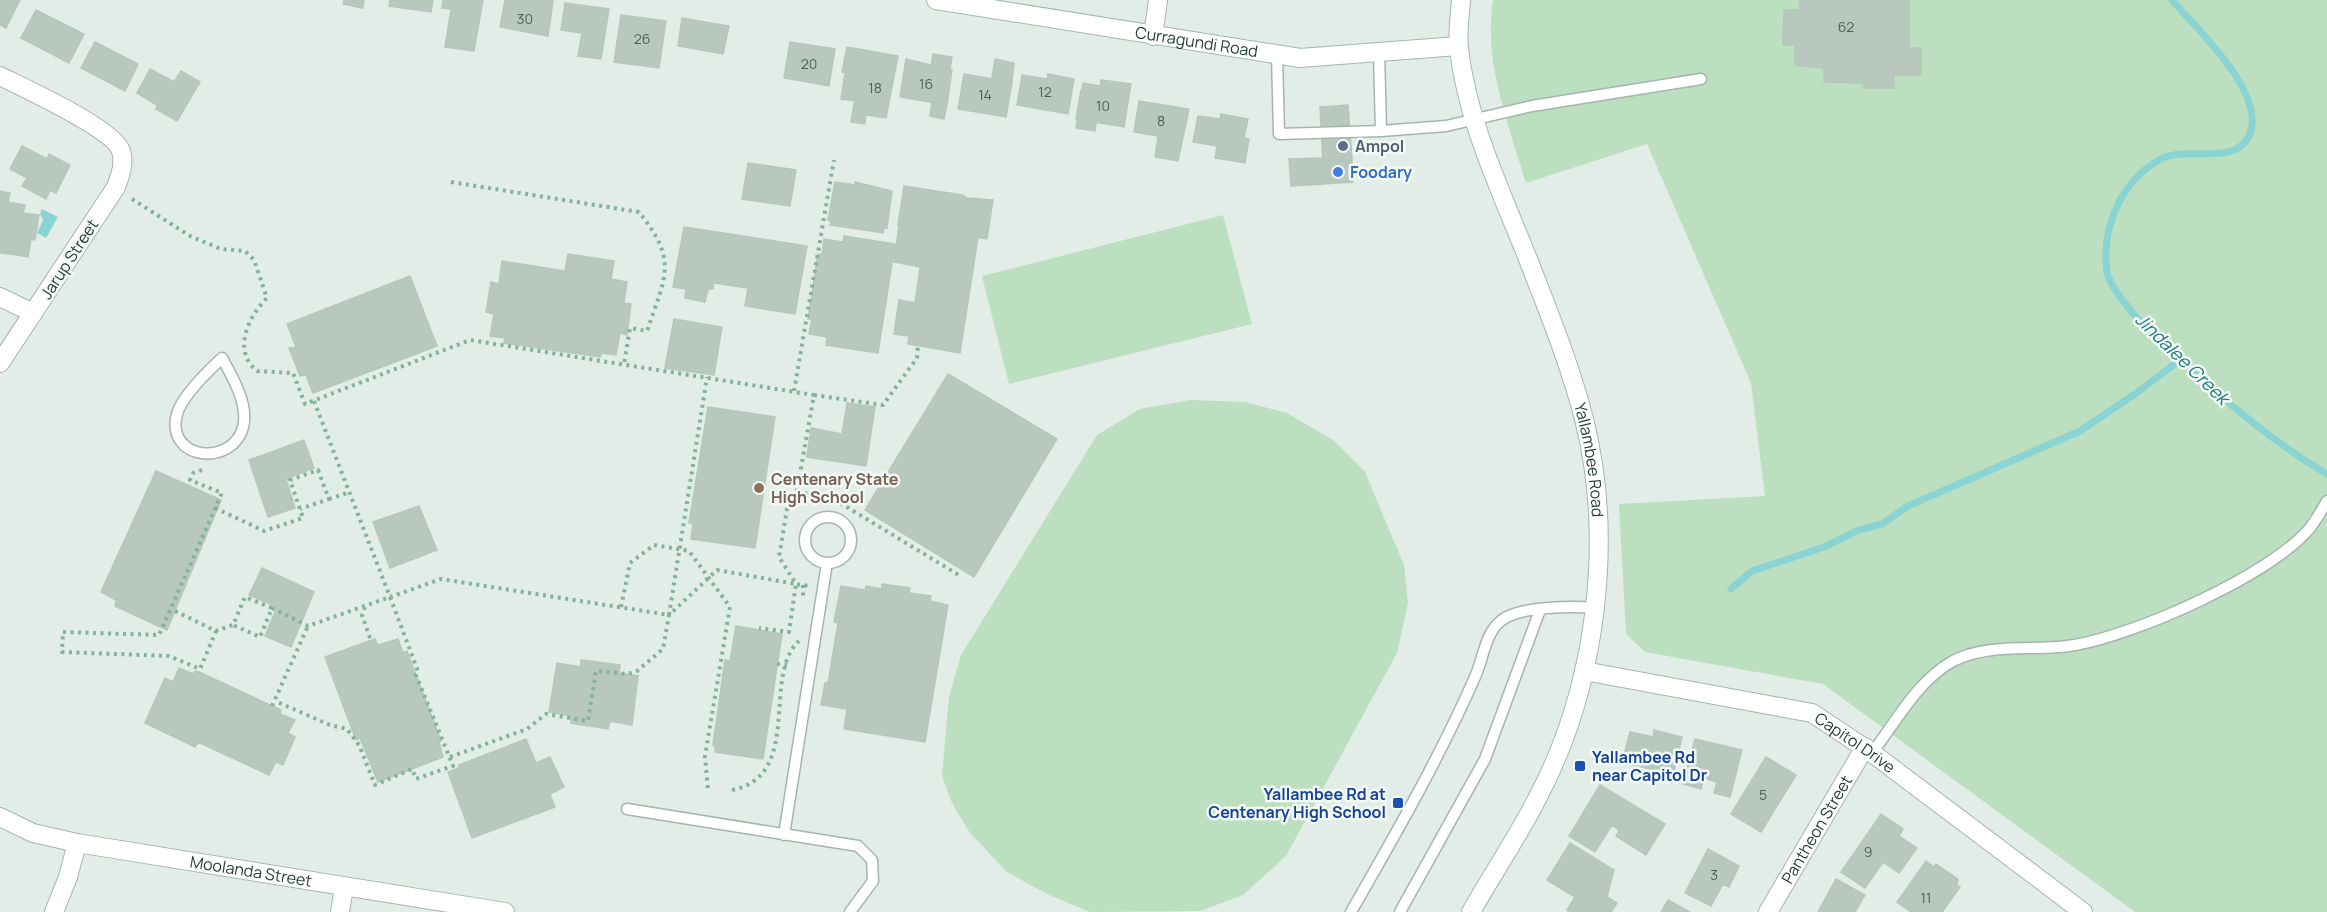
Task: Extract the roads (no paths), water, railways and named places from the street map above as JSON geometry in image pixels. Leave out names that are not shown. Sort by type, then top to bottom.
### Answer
[{"type":"street","name":"Curragundi Road","points":[[936,0],[1300,58],[1458,46]]},
{"type":"street","points":[[1153,36],[1158,0]]},
{"type":"street","name":"Yallambee Road","points":[[1461,0],[1458,46],[1474,119],[1569,365],[1586,426],[1595,479],[1597,511],[1596,608],[1584,671],[1571,718],[1540,794],[1471,912]]},
{"type":"street","name":"Jarup Street","points":[[0,76],[98,128],[121,149],[122,170],[116,187],[0,363]]},
{"type":"street","points":[[0,297],[33,313]]},
{"type":"street","name":"Capitol Drive","points":[[1584,671],[1812,713],[1868,750],[2083,912]]},
{"type":"street","name":"Pantheon Street","points":[[1768,912],[1868,750]]},
{"type":"street","name":"Moolanda Street","points":[[0,817],[33,833],[77,843],[505,912]]},
{"type":"street","points":[[54,912],[68,877],[77,843]]},
{"type":"street","points":[[340,912],[344,887]]},
{"type":"lane","points":[[1379,53],[1381,131]]},
{"type":"lane","points":[[1277,55],[1279,134],[1381,131],[1446,126],[1532,106],[1701,79]]},
{"type":"lane","points":[[222,358],[229,371],[244,407],[244,425],[237,442],[219,453],[203,454],[186,450],[177,439],[175,427],[177,412],[203,376],[222,358]]},
{"type":"lane","points":[[1868,750],[1907,704],[1953,661],[1978,653],[2075,645],[2186,609],[2288,548],[2310,528],[2327,501]]},
{"type":"lane","points":[[826,516],[841,520],[846,525],[851,539],[847,553],[835,562],[827,563],[820,562],[807,552],[804,537],[812,523],[826,516]]},
{"type":"lane","points":[[784,835],[825,589],[827,563]]},
{"type":"lane","points":[[1351,912],[1429,773],[1461,710],[1492,631],[1502,619],[1540,610],[1568,605],[1596,608]]},
{"type":"lane","points":[[1400,912],[1485,759],[1540,610]]},
{"type":"lane","points":[[627,809],[858,846],[872,860],[873,881],[850,912]]},
{"type":"water","points":[[42,209],[58,217],[46,238],[37,233],[43,220],[40,214]]},
{"type":"waterway","name":"Jindalee Creek","points":[[2172,0],[2227,63],[2240,82],[2252,119],[2249,136],[2233,151],[2172,155],[2161,159],[2137,177],[2127,189],[2113,216],[2106,246],[2108,277],[2134,315],[2220,396],[2254,424],[2327,474]]},
{"type":"waterway","points":[[1731,589],[1752,571],[1824,547],[1859,530],[1882,524],[1908,506],[2080,431],[2180,360]]},
{"type":"place","name":"Ampol","points":[[1343,146]]},
{"type":"place","name":"Foodary","points":[[1338,172]]},
{"type":"place","name":"Centenary State High School","points":[[759,488]]},
{"type":"place","name":"Yallambee Rd near Capitol Dr","points":[[1580,766]]},
{"type":"place","name":"Yallambee Rd at Centenary High School","points":[[1398,803]]}]
